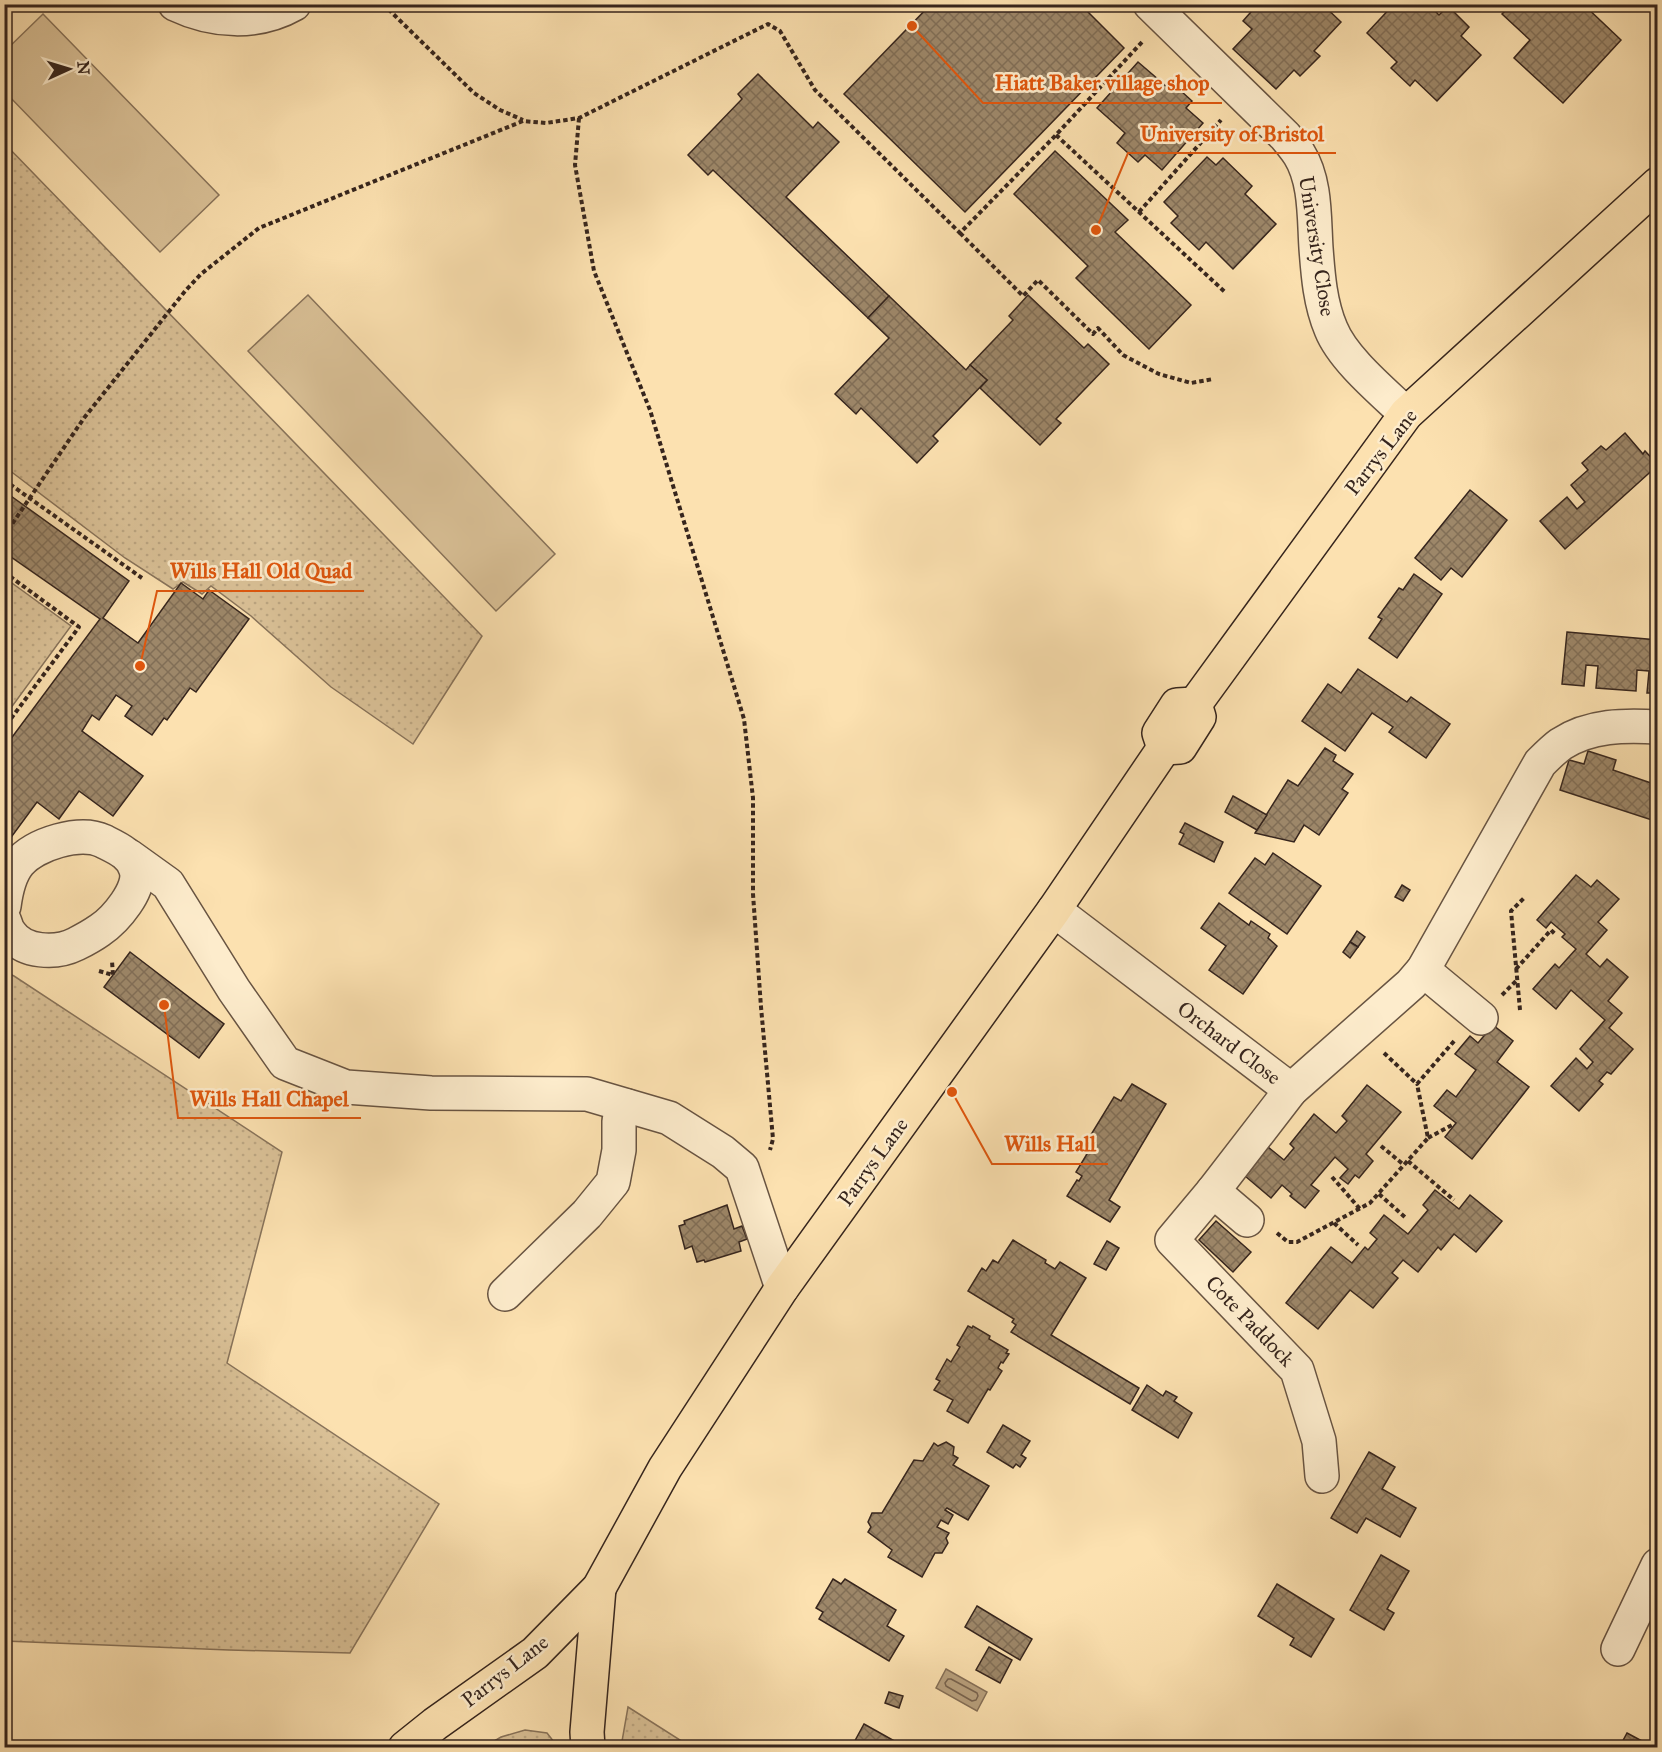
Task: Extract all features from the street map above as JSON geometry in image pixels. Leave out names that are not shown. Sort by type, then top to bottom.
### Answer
[{"type":"main road","name":"Parrys Lane","points":[[405,1748],[535,1653],[599,1588],[665,1468],[783,1288],[1054,910],[1164,748],[1159,733],[1177,705],[1195,704],[1406,414],[1658,184]]},
{"type":"main road","name":"Parrys Lane","points":[[588,1748],[586,1732],[599,1588]]},
{"type":"street","points":[[175,4],[188,10],[230,20],[256,18],[280,12],[294,4]]},
{"type":"street","name":"University Close","points":[[1150,4],[1285,136],[1300,155],[1309,179],[1314,209],[1321,296],[1331,330],[1352,361],[1406,414]]},
{"type":"street","name":"Orchard Close","points":[[1054,910],[1291,1090],[1411,984],[1423,970],[1540,763],[1560,744],[1584,732],[1628,726],[1658,727]]},
{"type":"street","points":[[4,906],[6,888],[18,863],[46,845],[64,839],[83,836],[99,839],[129,856],[168,884],[234,990],[285,1063],[346,1087],[431,1093],[587,1095],[669,1118],[723,1152],[742,1168],[783,1288]]},
{"type":"street","points":[[4,920],[10,933],[25,947],[45,951],[74,945],[101,930],[127,902],[136,886],[137,871],[129,856]]},
{"type":"street","points":[[1423,970],[1481,1018]]},
{"type":"street","name":"Cote Paddock","points":[[1291,1090],[1172,1240],[1297,1370],[1319,1441],[1322,1476]]},
{"type":"street","points":[[505,1294],[587,1214],[613,1182],[619,1150],[619,1121],[627,1106]]},
{"type":"street","points":[[1213,1191],[1247,1220]]},
{"type":"street","points":[[1618,1649],[1658,1565]]},
{"type":"path","points":[[383,4],[474,93],[500,110],[523,121],[546,123],[579,118],[768,24],[780,31],[815,90],[1023,296],[1038,280],[1093,334],[1098,328],[1123,356],[1159,374],[1191,383],[1213,379]]},
{"type":"path","points":[[960,233],[1056,135],[1116,69]]},
{"type":"path","points":[[579,118],[575,165],[594,271],[650,410],[744,719],[753,798],[753,894],[773,1139],[769,1154],[742,1168]]},
{"type":"path","points":[[4,536],[84,418],[201,274],[259,228],[523,121]]},
{"type":"path","points":[[1056,135],[1226,293]]},
{"type":"path","points":[[1139,212],[1199,144]]},
{"type":"path","points":[[4,480],[142,578]]},
{"type":"path","points":[[4,572],[79,627],[4,728]]},
{"type":"path","points":[[1520,1010],[1511,911],[1525,897]]},
{"type":"path","points":[[1516,969],[1551,930],[1556,935]]},
{"type":"path","points":[[1417,1084],[1466,1028],[1471,1031],[1517,980]]},
{"type":"path","points":[[1359,1030],[1417,1084],[1428,1138]]},
{"type":"path","points":[[1247,1220],[1253,1213],[1288,1242],[1297,1242],[1370,1203],[1428,1138],[1452,1125]]},
{"type":"path","points":[[1381,1146],[1404,1165]]},
{"type":"path","points":[[1408,1161],[1454,1200]]},
{"type":"path","points":[[1332,1177],[1360,1209]]},
{"type":"path","points":[[1379,1194],[1406,1218]]},
{"type":"path","points":[[1334,1223],[1358,1245]]},
{"type":"shaded area","points":[[43,14],[219,195],[160,252],[5,92],[5,51]]},
{"type":"shaded area","points":[[4,143],[482,636],[413,744],[331,687],[251,616],[211,586],[202,594],[183,582],[173,589],[125,558],[5,467]]},
{"type":"shaded area","points":[[308,295],[555,554],[496,611],[248,351]]},
{"type":"shaded area","points":[[5,578],[71,626],[5,716]]},
{"type":"shaded area","points":[[5,972],[282,1152],[227,1363],[439,1504],[350,1653],[5,1641]]},
{"type":"shaded area","points":[[628,1707],[691,1747],[621,1747]]},
{"type":"shaded area","points":[[525,1730],[547,1733],[558,1747],[484,1747],[501,1737]]},
{"type":"water","points":[[946,1669],[987,1692],[977,1711],[936,1688]]},
{"type":"building","points":[[931,4],[1080,4],[1124,48],[965,212],[844,94]]},
{"type":"building","points":[[1258,4],[1267,4],[1270,8],[1273,4],[1322,4],[1341,22],[1314,51],[1320,56],[1300,76],[1294,70],[1276,89],[1233,49],[1252,29],[1243,21]]},
{"type":"building","points":[[1394,4],[1428,4],[1439,15],[1448,6],[1469,27],[1461,36],[1481,55],[1437,101],[1415,80],[1410,86],[1391,68],[1397,62],[1367,33]]},
{"type":"building","points":[[1504,4],[1583,4],[1621,40],[1563,103],[1514,58],[1530,40],[1502,14],[1508,8]]},
{"type":"building","points":[[1138,62],[1166,86],[1170,81],[1192,101],[1186,108],[1203,123],[1162,170],[1145,155],[1138,162],[1117,143],[1125,133],[1097,108]]},
{"type":"building","points":[[758,74],[813,128],[818,122],[839,142],[786,197],[889,296],[868,318],[713,170],[708,175],[688,155],[742,99],[738,94]]},
{"type":"building","points":[[1055,151],[1128,220],[1115,232],[1191,305],[1149,349],[1076,278],[1088,266],[1014,194]]},
{"type":"building","points":[[1207,157],[1216,165],[1223,158],[1252,186],[1245,194],[1276,224],[1233,269],[1206,242],[1199,250],[1171,223],[1178,216],[1164,202]]},
{"type":"building","points":[[1028,295],[1084,348],[1088,344],[1109,364],[1056,419],[1061,423],[1040,445],[980,388],[987,380],[970,365],[1013,320],[1009,316]]},
{"type":"building","points":[[889,296],[966,370],[970,365],[987,380],[933,436],[938,441],[917,463],[861,408],[856,414],[835,394],[889,338],[868,318]]},
{"type":"building","points":[[1625,433],[1643,454],[1645,451],[1658,465],[1565,549],[1540,521],[1567,497],[1577,509],[1585,502],[1571,485],[1588,470],[1582,463],[1601,446],[1606,450]]},
{"type":"building","points":[[1470,490],[1507,520],[1462,577],[1451,568],[1441,580],[1415,558]]},
{"type":"building","points":[[4,491],[129,581],[103,618],[138,643],[181,583],[203,599],[209,590],[249,619],[196,692],[190,688],[167,720],[164,718],[152,735],[125,716],[132,706],[116,695],[99,720],[92,715],[82,731],[143,776],[113,816],[79,791],[59,819],[37,802],[4,847],[4,748],[100,619],[4,552]]},
{"type":"building","points":[[1414,574],[1442,594],[1397,658],[1369,638],[1382,619],[1378,617],[1399,588],[1403,590]]},
{"type":"building","points":[[1567,632],[1658,640],[1658,693],[1647,693],[1649,671],[1637,670],[1636,691],[1596,688],[1598,666],[1586,665],[1584,686],[1562,684]]},
{"type":"building","points":[[1358,669],[1407,702],[1411,697],[1450,724],[1426,758],[1389,732],[1393,727],[1372,713],[1345,751],[1302,721],[1328,684],[1341,693]]},
{"type":"building","points":[[1325,748],[1336,755],[1333,761],[1353,774],[1342,789],[1348,793],[1319,835],[1304,825],[1294,842],[1255,833],[1288,780],[1298,786]]},
{"type":"building","points":[[1588,751],[1616,760],[1613,770],[1651,783],[1655,770],[1658,770],[1658,822],[1560,790],[1569,760],[1584,764]]},
{"type":"building","points":[[1233,796],[1267,815],[1257,830],[1225,812]]},
{"type":"building","points":[[1185,823],[1223,842],[1214,862],[1179,844],[1184,834],[1180,832]]},
{"type":"building","points":[[1273,853],[1321,886],[1287,934],[1229,893],[1255,858],[1265,865]]},
{"type":"building","points":[[1576,875],[1591,887],[1597,880],[1619,899],[1598,922],[1607,930],[1586,954],[1600,967],[1607,959],[1628,977],[1608,1001],[1622,1013],[1609,1028],[1633,1049],[1611,1074],[1607,1072],[1599,1081],[1603,1084],[1579,1111],[1551,1086],[1576,1058],[1587,1069],[1593,1062],[1580,1049],[1605,1020],[1571,990],[1556,1009],[1533,989],[1555,964],[1559,968],[1576,949],[1562,937],[1565,934],[1551,922],[1546,928],[1537,920]]},
{"type":"building","points":[[1402,885],[1410,890],[1403,901],[1395,897]]},
{"type":"building","points":[[1219,903],[1249,925],[1251,921],[1270,934],[1268,938],[1277,946],[1243,994],[1209,970],[1226,946],[1201,928]]},
{"type":"building","points":[[1357,931],[1365,937],[1358,947],[1350,942]]},
{"type":"building","points":[[1350,942],[1358,947],[1350,958],[1343,952]]},
{"type":"building","points":[[130,952],[224,1024],[199,1058],[104,987]]},
{"type":"building","points":[[1493,1025],[1513,1041],[1497,1062],[1529,1087],[1472,1159],[1445,1137],[1456,1123],[1434,1106],[1447,1090],[1456,1097],[1476,1070],[1455,1054],[1470,1036],[1478,1043]]},
{"type":"building","points":[[1132,1084],[1166,1104],[1109,1200],[1120,1207],[1110,1222],[1067,1196],[1082,1176],[1076,1172],[1087,1154],[1081,1151],[1114,1097],[1121,1101]]},
{"type":"building","points":[[1367,1085],[1401,1112],[1366,1154],[1373,1161],[1359,1178],[1355,1175],[1348,1184],[1340,1178],[1348,1169],[1335,1157],[1311,1185],[1319,1191],[1305,1208],[1290,1196],[1292,1194],[1282,1185],[1271,1198],[1245,1176],[1268,1147],[1284,1160],[1294,1148],[1290,1144],[1314,1114],[1336,1133],[1347,1121],[1342,1116]]},
{"type":"building","points":[[1435,1190],[1459,1209],[1470,1195],[1502,1221],[1476,1252],[1454,1234],[1441,1250],[1438,1247],[1418,1272],[1403,1260],[1392,1273],[1398,1278],[1373,1308],[1350,1290],[1318,1329],[1286,1303],[1331,1247],[1352,1263],[1365,1247],[1368,1250],[1377,1239],[1370,1233],[1384,1215],[1408,1234],[1428,1210],[1423,1205]]},
{"type":"building","points":[[727,1205],[734,1229],[742,1226],[747,1239],[739,1242],[741,1251],[705,1262],[704,1260],[697,1262],[692,1246],[685,1249],[679,1226],[685,1224],[684,1221]]},
{"type":"building","points":[[1216,1221],[1251,1252],[1233,1272],[1199,1240]]},
{"type":"building","points":[[1013,1240],[1046,1260],[1045,1263],[1055,1269],[1060,1262],[1086,1278],[1051,1335],[1139,1388],[1130,1404],[1011,1332],[1016,1325],[1012,1322],[1014,1319],[968,1291],[982,1268],[986,1271],[993,1260],[998,1263]]},
{"type":"building","points":[[1107,1241],[1119,1248],[1106,1270],[1094,1264]]},
{"type":"building","points":[[968,1326],[972,1328],[973,1326],[990,1336],[989,1339],[1008,1350],[1006,1353],[1009,1354],[1003,1363],[1001,1362],[998,1368],[1002,1371],[990,1390],[988,1389],[968,1423],[947,1411],[953,1400],[934,1390],[940,1381],[936,1379],[947,1359],[951,1362],[960,1347],[957,1345]]},
{"type":"building","points":[[1147,1385],[1163,1396],[1166,1391],[1177,1397],[1174,1401],[1192,1413],[1178,1438],[1132,1410]]},
{"type":"building","points":[[1003,1425],[1030,1441],[1021,1455],[1026,1458],[1020,1467],[1016,1464],[1013,1468],[987,1452]]},
{"type":"building","points":[[946,1442],[954,1447],[953,1455],[958,1458],[953,1465],[989,1486],[968,1520],[947,1508],[945,1510],[953,1515],[948,1524],[941,1520],[937,1527],[949,1533],[946,1538],[948,1543],[942,1553],[935,1553],[922,1577],[888,1557],[892,1550],[868,1532],[871,1527],[868,1522],[872,1513],[882,1513],[914,1460],[923,1461],[934,1443],[938,1446]]},
{"type":"building","points":[[1369,1452],[1395,1467],[1382,1489],[1416,1508],[1400,1537],[1366,1518],[1357,1533],[1331,1518]]},
{"type":"building","points":[[1381,1555],[1409,1571],[1387,1609],[1394,1613],[1384,1630],[1350,1610]]},
{"type":"building","points":[[833,1579],[841,1584],[845,1579],[896,1610],[887,1626],[904,1636],[889,1661],[819,1619],[823,1612],[816,1608]]},
{"type":"building","points":[[1277,1584],[1334,1619],[1311,1657],[1290,1645],[1294,1638],[1258,1616]]},
{"type":"building","points":[[977,1606],[1032,1639],[1020,1660],[965,1627]]},
{"type":"building","points":[[989,1647],[1012,1660],[1000,1683],[976,1670]]},
{"type":"building","points":[[889,1692],[903,1696],[899,1708],[885,1703]]},
{"type":"building","points":[[864,1724],[907,1748],[851,1748]]},
{"type":"building","points":[[1627,1733],[1655,1748],[1619,1748]]},
{"type":"place","name":"Hiatt Baker village shop","points":[[912,26]]},
{"type":"place","name":"University of Bristol","points":[[1096,230]]},
{"type":"place","name":"Wills Hall Old Quad","points":[[140,666]]},
{"type":"place","name":"Wills Hall Chapel","points":[[164,1005]]},
{"type":"place","name":"Wills Hall","points":[[952,1092]]}]
